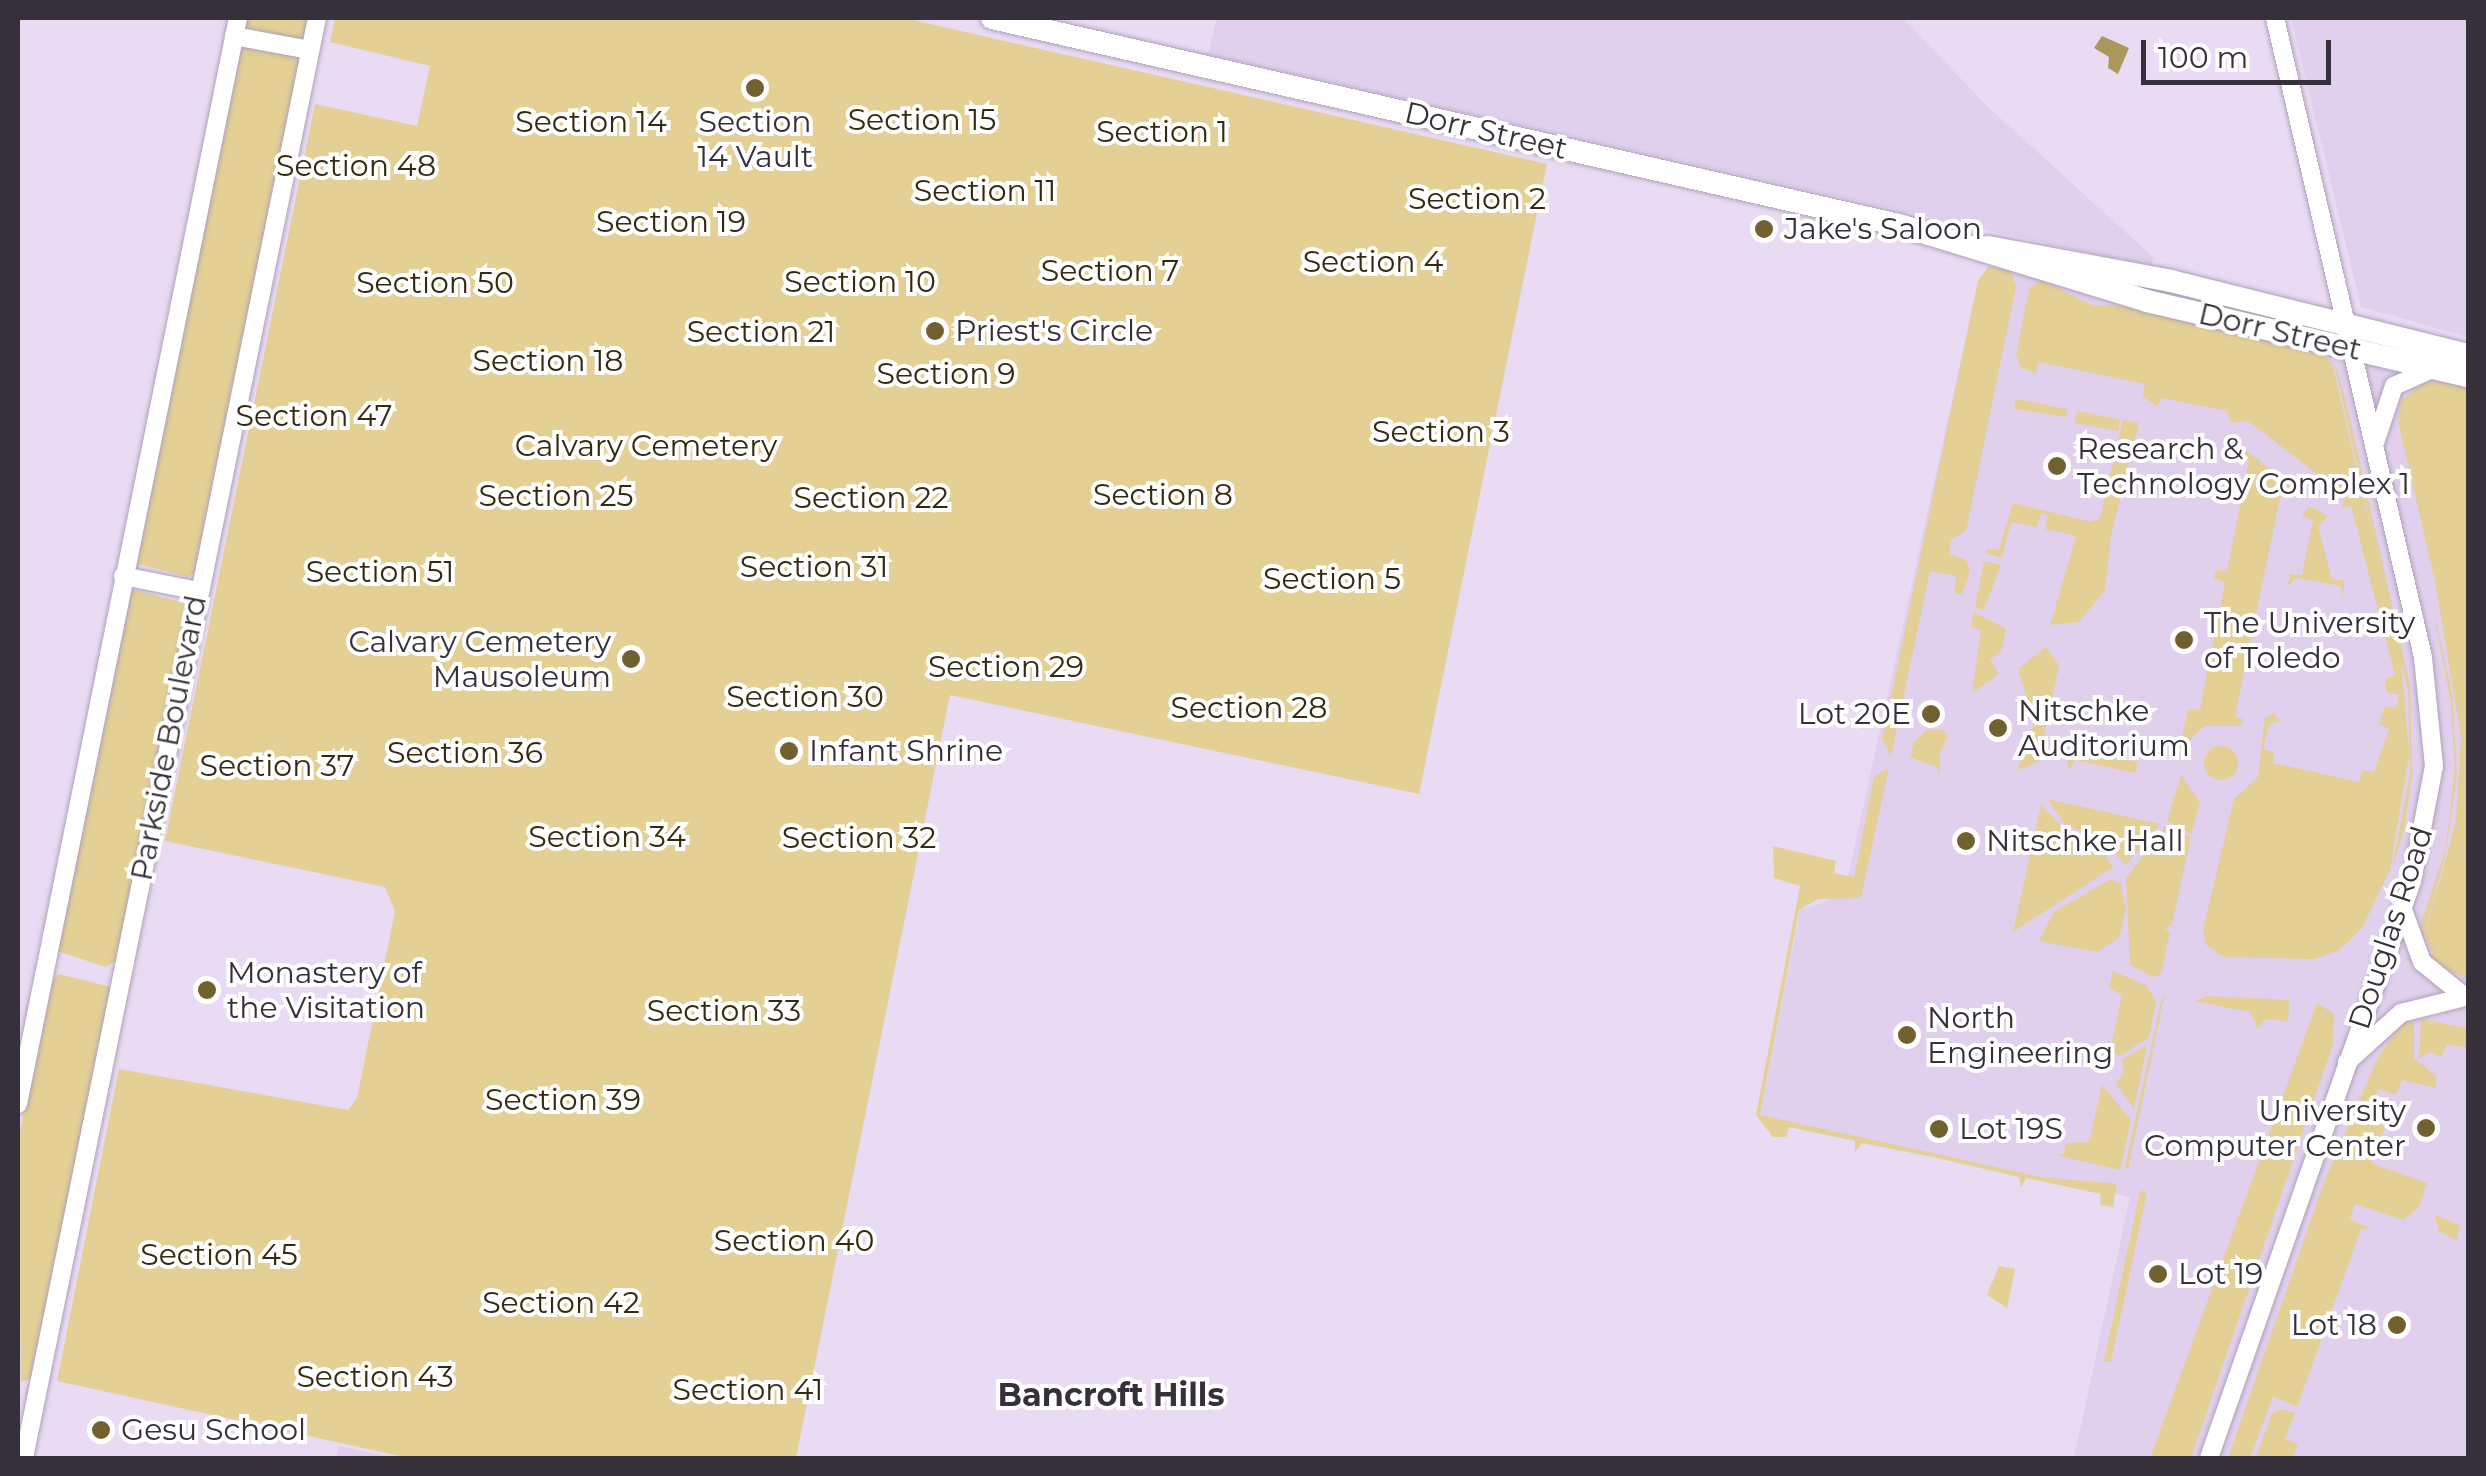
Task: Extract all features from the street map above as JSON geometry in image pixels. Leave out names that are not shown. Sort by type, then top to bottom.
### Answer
[{"type":"main road","name":"Dorr Street","points":[[992,18],[1979,248],[2093,286],[2468,376]]},
{"type":"main road","name":"Dorr Street","points":[[1979,248],[2010,247],[2234,296],[2468,355]]},
{"type":"main road","points":[[2093,286],[2099,276],[2170,285]]},
{"type":"street","name":"Parkside Boulevard","points":[[24,1458],[317,18]]},
{"type":"street","name":"Douglas Road","points":[[2209,1458],[2402,907],[2428,818],[2433,726],[2352,350],[2274,18]]},
{"type":"street","points":[[18,1104],[236,27],[310,50]]},
{"type":"street","points":[[2374,449],[2391,391],[2410,374],[2434,368]]},
{"type":"street","points":[[123,576],[199,592]]},
{"type":"street","points":[[2346,1063],[2401,1013],[2465,997],[2422,962],[2402,907]]},
{"type":"shaded area","points":[[1217,18],[1903,18],[1988,107],[2155,259],[2150,267],[1208,54]]},
{"type":"shaded area","points":[[2291,18],[2468,18],[2468,337],[2361,307]]},
{"type":"shaded area","points":[[2102,36],[2129,48],[2118,74],[2108,68],[2109,57],[2094,48]]},
{"type":"shaded area","name":"The University of Toledo","points":[[1992,265],[2468,385],[2468,1458],[2074,1458],[2130,1197],[1760,1116],[1800,910],[1844,895],[1978,281]]},
{"type":"shaded area","points":[[339,1446],[396,1458],[336,1458]]},
{"type":"green space","points":[[245,18],[309,18],[303,42],[246,32]]},
{"type":"green space","name":"Calvary Cemetery","points":[[335,18],[904,18],[1547,164],[1419,794],[950,695],[796,1458],[409,1458],[57,1381],[119,1069],[348,1110],[357,1098],[395,911],[385,887],[165,841],[315,104],[417,126],[430,66],[330,42]]},
{"type":"green space","points":[[241,45],[301,58],[195,573],[188,577],[135,563]]},
{"type":"green space","points":[[1988,267],[2011,271],[2016,287],[1966,531],[1951,539],[1949,554],[1966,560],[1970,570],[1962,595],[1954,592],[1956,576],[1930,571],[1891,756],[1882,739],[1978,281]]},
{"type":"green space","points":[[2041,280],[2092,305],[2129,307],[2315,350],[2332,363],[2401,658],[2409,754],[2390,870],[2362,928],[2338,951],[2314,959],[2224,957],[2207,946],[2203,930],[2234,799],[2258,777],[2265,717],[2274,714],[2281,721],[2269,724],[2263,749],[2274,752],[2273,763],[2359,782],[2363,770],[2374,772],[2389,729],[2379,724],[2385,706],[2396,708],[2399,695],[2386,692],[2386,678],[2395,675],[2351,506],[2341,508],[2346,496],[2248,421],[2231,423],[2227,411],[2161,398],[2157,407],[2143,396],[2145,384],[2039,362],[2036,373],[2021,368],[2016,355],[2029,289]]},
{"type":"green space","points":[[2334,362],[2410,685],[2412,775],[2404,830],[2392,870],[2410,773],[2408,691]]},
{"type":"green space","points":[[2427,380],[2468,386],[2468,979],[2428,960],[2433,954],[2425,935],[2456,821],[2461,737],[2435,581],[2398,421],[2401,401]]},
{"type":"green space","points":[[2016,399],[2067,409],[2066,417],[2014,409]]},
{"type":"green space","points":[[2077,411],[2120,419],[2118,431],[2075,423]]},
{"type":"green space","points":[[2123,420],[2139,423],[2111,536],[2105,590],[2079,622],[2050,625],[2076,536],[2045,529],[2048,515],[2041,513],[2037,527],[2011,522],[2002,558],[1986,554],[1987,549],[1999,550],[2013,503],[2091,522],[2100,518]]},
{"type":"green space","points":[[2243,448],[2290,484],[2293,494],[2280,498],[2235,717],[2243,719],[2241,726],[2204,726],[2179,751],[2188,709],[2200,710],[2225,582],[2214,578],[2216,570],[2227,571],[2249,461],[2239,455]]},
{"type":"green space","points":[[2309,506],[2328,516],[2318,526],[2332,579],[2344,581],[2343,598],[2341,586],[2296,578],[2288,586],[2290,574],[2302,575],[2313,520],[2302,515]]},
{"type":"green space","points":[[1984,561],[2001,565],[1984,610],[1975,608]]},
{"type":"green space","points":[[134,590],[188,604],[117,960],[106,967],[57,951],[127,596]]},
{"type":"green space","points":[[2432,604],[2452,693],[2457,774],[2446,852],[2423,940],[2420,927],[2446,847],[2455,768],[2451,704]]},
{"type":"green space","points":[[1974,612],[2006,629],[2001,651],[1990,660],[1999,674],[1972,693],[1981,630],[1971,627]]},
{"type":"green space","points":[[2046,647],[2059,665],[2039,762],[2017,770],[2034,723],[2018,669]]},
{"type":"green space","points":[[1927,730],[1944,730],[1948,737],[1940,752],[1940,777],[1937,767],[1910,757],[1914,742]]},
{"type":"green space","points":[[2221,746],[2233,751],[2238,763],[2233,775],[2221,780],[2209,775],[2204,763],[2209,751]]},
{"type":"green space","points":[[2075,749],[2138,762],[2136,773],[2075,760],[2069,771],[2066,756]]},
{"type":"green space","points":[[1889,767],[1861,898],[1818,899],[1799,910],[1760,1115],[2041,1177],[2117,1184],[2113,1207],[2100,1205],[2101,1194],[2026,1178],[2021,1188],[2019,1177],[1862,1143],[1855,1152],[1855,1141],[1789,1127],[1786,1137],[1773,1137],[1756,1115],[1800,886],[1774,878],[1773,846],[1836,861],[1834,873],[1854,877],[1874,777]]},
{"type":"green space","points":[[2181,775],[2200,803],[2191,834],[2167,821]]},
{"type":"green space","points":[[2047,799],[2160,824],[2126,865],[2104,842],[2065,824]]},
{"type":"green space","points":[[2041,805],[2069,833],[2103,851],[2113,867],[2013,932]]},
{"type":"green space","points":[[2167,824],[2191,838],[2172,924],[2165,929],[2170,932],[2161,974],[2154,977],[2130,965],[2126,878]]},
{"type":"green space","points":[[2111,879],[2121,884],[2126,909],[2119,938],[2097,952],[2039,941],[2054,912]]},
{"type":"green space","points":[[2113,971],[2146,985],[2156,1001],[2149,1037],[2120,1056],[2110,1050],[2122,995],[2109,988]]},
{"type":"green space","points":[[59,974],[111,987],[32,1378],[21,1382],[18,1141],[49,984]]},
{"type":"green space","points":[[2207,996],[2289,1000],[2287,1021],[2265,1019],[2258,1029],[2250,1012],[2195,1001]]},
{"type":"green space","points":[[2164,997],[2128,1169],[2125,1167]]},
{"type":"green space","points":[[2317,1003],[2334,1014],[2333,1044],[2191,1458],[2150,1458]]},
{"type":"green space","points":[[2421,1019],[2468,1028],[2468,1048],[2447,1044],[2441,1057],[2430,1052],[2419,1059]]},
{"type":"green space","points":[[2403,1021],[2414,1022],[2414,1058],[2436,1076],[2436,1088],[2402,1080],[2396,1095],[2378,1089],[2372,1108],[2390,1114],[2371,1163],[2427,1183],[2419,1207],[2403,1220],[2355,1204],[2350,1219],[2371,1229],[2361,1229],[2297,1407],[2273,1396],[2250,1458],[2228,1458],[2324,1182],[2378,1057]]},
{"type":"green space","points":[[2147,1045],[2134,1109],[2116,1083],[2124,1072],[2122,1060]]},
{"type":"green space","points":[[2102,1085],[2131,1120],[2120,1170],[2056,1155],[2064,1154],[2066,1143],[2089,1142]]},
{"type":"green space","points":[[2140,1191],[2147,1192],[2111,1362],[2104,1361]]},
{"type":"green space","points":[[2435,1215],[2460,1225],[2457,1240],[2439,1232]]},
{"type":"green space","points":[[1999,1266],[2015,1269],[2007,1308],[1987,1295]]},
{"type":"green space","points":[[2282,1409],[2295,1413],[2285,1439],[2298,1444],[2294,1455],[2303,1458],[2256,1458],[2272,1413]]},
{"type":"place","name":"Section 14 Vault","points":[[755,88]]},
{"type":"place","name":"Jake's Saloon","points":[[1764,229]]},
{"type":"place","name":"Priest's Circle","points":[[935,331]]},
{"type":"place","name":"Research & Technology Complex 1","points":[[2057,466]]},
{"type":"place","name":"The University of Toledo","points":[[2184,640]]},
{"type":"place","name":"Calvary Cemetery Mausoleum","points":[[631,659]]},
{"type":"place","name":"Lot 20E","points":[[1931,714]]},
{"type":"place","name":"Nitschke Auditorium","points":[[1998,728]]},
{"type":"place","name":"Infant Shrine","points":[[789,751]]},
{"type":"place","name":"Nitschke Hall","points":[[1966,841]]},
{"type":"place","name":"Monastery of the Visitation","points":[[207,990]]},
{"type":"place","name":"North Engineering","points":[[1907,1035]]},
{"type":"place","name":"University Computer Center","points":[[2426,1128]]},
{"type":"place","name":"Lot 19S","points":[[1939,1129]]},
{"type":"place","name":"Lot 19","points":[[2158,1274]]},
{"type":"place","name":"Lot 18","points":[[2397,1325]]},
{"type":"place","name":"Gesu School","points":[[101,1430]]},
{"type":"district","name":"Bancroft Hills","points":[[1111,1395]]},
{"type":"park label","name":"Section 15","points":[[922,120]]},
{"type":"park label","name":"Section 14","points":[[591,122]]},
{"type":"park label","name":"Section 1","points":[[1162,132]]},
{"type":"park label","name":"Section 48","points":[[356,166]]},
{"type":"park label","name":"Section 11","points":[[985,191]]},
{"type":"park label","name":"Section 2","points":[[1477,199]]},
{"type":"park label","name":"Section 19","points":[[671,222]]},
{"type":"park label","name":"Section 4","points":[[1373,262]]},
{"type":"park label","name":"Section 7","points":[[1110,271]]},
{"type":"park label","name":"Section 10","points":[[860,282]]},
{"type":"park label","name":"Section 50","points":[[435,283]]},
{"type":"park label","name":"Section 21","points":[[761,332]]},
{"type":"park label","name":"Section 18","points":[[548,361]]},
{"type":"park label","name":"Section 9","points":[[946,374]]},
{"type":"park label","name":"Section 47","points":[[314,416]]},
{"type":"park label","name":"Section 3","points":[[1441,432]]},
{"type":"park label","name":"Section 8","points":[[1163,495]]},
{"type":"park label","name":"Section 25","points":[[556,496]]},
{"type":"park label","name":"Section 22","points":[[871,498]]},
{"type":"park label","name":"Section 31","points":[[814,567]]},
{"type":"park label","name":"Section 51","points":[[380,572]]},
{"type":"park label","name":"Section 5","points":[[1332,579]]},
{"type":"park label","name":"Section 29","points":[[1006,667]]},
{"type":"park label","name":"Section 30","points":[[805,697]]},
{"type":"park label","name":"Section 28","points":[[1249,708]]},
{"type":"park label","name":"Section 36","points":[[465,753]]},
{"type":"park label","name":"Section 37","points":[[277,766]]},
{"type":"park label","name":"Section 34","points":[[607,837]]},
{"type":"park label","name":"Section 32","points":[[859,838]]},
{"type":"park label","name":"Section 33","points":[[724,1011]]},
{"type":"park label","name":"Section 39","points":[[563,1100]]},
{"type":"park label","name":"Section 40","points":[[794,1241]]},
{"type":"park label","name":"Section 45","points":[[219,1255]]},
{"type":"park label","name":"Section 42","points":[[561,1303]]},
{"type":"park label","name":"Section 43","points":[[375,1377]]},
{"type":"park label","name":"Section 41","points":[[748,1390]]}]
